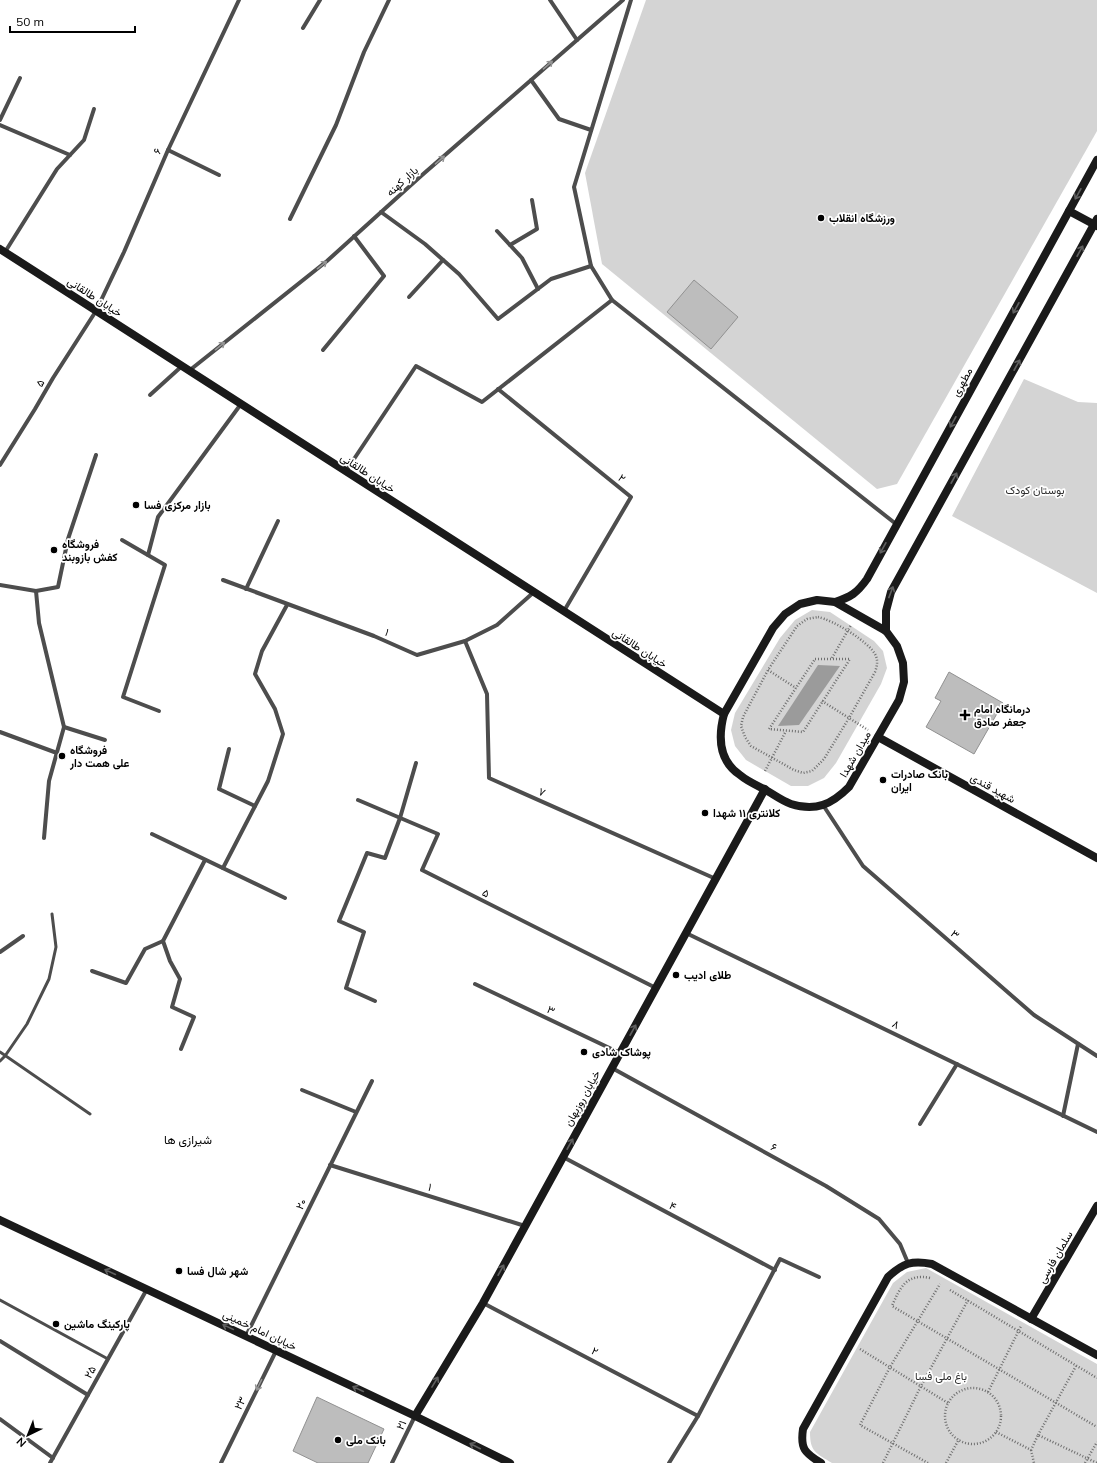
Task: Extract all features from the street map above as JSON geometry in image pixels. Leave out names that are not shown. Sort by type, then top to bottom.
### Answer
[{"type":"street","name":"۶","points":[[96,311],[124,252],[168,150],[239,0]]},
{"type":"street","points":[[303,28],[320,0]]},
{"type":"street","points":[[290,219],[336,125],[364,52],[389,0]]},
{"type":"street","points":[[550,0],[577,40]]},
{"type":"street","name":"بازار کهنه","points":[[190,371],[327,261],[623,0]]},
{"type":"street","points":[[631,0],[574,188],[591,266],[612,300],[896,524]]},
{"type":"street","points":[[0,120],[20,78]]},
{"type":"street","points":[[531,80],[559,119],[591,130]]},
{"type":"street","points":[[2,251],[57,168],[84,140],[94,109]]},
{"type":"street","points":[[0,125],[70,155]]},
{"type":"street","points":[[168,150],[219,176]]},
{"type":"street","name":"مطهری","points":[[835,602],[848,598],[859,590],[1097,160]]},
{"type":"street","points":[[510,245],[537,229],[532,200]]},
{"type":"street","points":[[886,631],[886,611],[891,592],[1096,224],[1069,211]]},
{"type":"street","points":[[381,212],[425,244],[459,274],[498,319],[552,278],[591,266]]},
{"type":"street","points":[[497,231],[522,258],[538,288]]},
{"type":"street","points":[[323,350],[384,276],[354,236]]},
{"type":"street","name":"خیابان طالقانی","points":[[2,251],[724,714]]},
{"type":"street","points":[[409,297],[443,260]]},
{"type":"street","points":[[346,472],[416,366],[482,402],[612,300]]},
{"type":"street","name":"۵","points":[[0,465],[96,311]]},
{"type":"street","points":[[150,395],[182,366]]},
{"type":"street","name":"۲","points":[[498,389],[632,497],[564,612]]},
{"type":"street","points":[[148,555],[158,517],[241,404]]},
{"type":"street","points":[[0,585],[36,590],[58,587],[68,539],[96,455]]},
{"type":"street","points":[[246,589],[278,522]]},
{"type":"street","points":[[122,540],[164,565],[123,698],[159,711]]},
{"type":"street","name":"۱","points":[[223,580],[374,636],[417,655],[465,641],[497,625],[534,592]]},
{"type":"street","points":[[36,590],[39,624],[64,727],[49,781],[44,838]]},
{"type":"street","name":"میدان شهدا","points":[[817,600],[835,602],[886,631],[897,646],[903,664],[904,682],[899,700],[849,787],[838,798],[823,805],[806,807],[790,804],[739,775],[728,763],[721,747],[720,731],[724,714],[773,628],[785,614],[800,604],[817,600]]},
{"type":"street","points":[[223,868],[268,780],[283,734],[275,709],[255,674],[262,651],[287,604]]},
{"type":"street","name":"۷","points":[[465,641],[487,694],[489,778],[716,879]]},
{"type":"street","points":[[64,727],[105,740]]},
{"type":"street","points":[[0,732],[57,753]]},
{"type":"street","name":"شهید قندی","points":[[878,737],[1097,858]]},
{"type":"street","points":[[229,750],[219,789],[255,806]]},
{"type":"street","points":[[375,1001],[346,988],[364,932],[339,921],[367,853],[386,858],[400,818],[416,763]]},
{"type":"street","name":"خیابان روزبهان","points":[[415,1416],[483,1303],[765,790]]},
{"type":"street","name":"۵","points":[[358,800],[438,834],[422,870],[656,988]]},
{"type":"street","name":"۳","points":[[823,805],[863,866],[1034,1015],[1097,1056]]},
{"type":"street","points":[[152,834],[285,898]]},
{"type":"street","points":[[92,971],[126,983],[145,949],[163,941],[205,860]]},
{"type":"street","name":"۸","points":[[686,933],[1097,1132]]},
{"type":"street","points":[[0,952],[23,936]]},
{"type":"street","points":[[163,941],[170,961],[180,979],[172,1007],[194,1017],[181,1048]]},
{"type":"street","name":"۳","points":[[475,984],[620,1053]]},
{"type":"street","points":[[1063,1116],[1078,1044]]},
{"type":"street","points":[[920,1124],[957,1064]]},
{"type":"street","name":"۶","points":[[612,1068],[826,1186],[879,1219],[900,1244],[908,1263]]},
{"type":"street","name":"۲۰","points":[[246,1336],[372,1080]]},
{"type":"street","points":[[302,1090],[356,1112]]},
{"type":"street","name":"۴","points":[[563,1157],[775,1270]]},
{"type":"street","name":"۱","points":[[330,1165],[525,1226]]},
{"type":"street","name":"سلمان فارسی","points":[[1029,1317],[1097,1206]]},
{"type":"street","name":"خیابان امام خمینی","points":[[0,1220],[415,1416],[510,1463]]},
{"type":"street","points":[[669,1463],[698,1416],[780,1259],[819,1277]]},
{"type":"street","points":[[821,1463],[807,1455],[803,1447],[803,1429],[888,1277],[897,1269],[908,1263],[920,1262],[932,1264],[1097,1355]]},
{"type":"street","name":"۲۵","points":[[50,1463],[147,1289]]},
{"type":"street","name":"۲","points":[[483,1303],[698,1416]]},
{"type":"street","points":[[0,1341],[88,1395]]},
{"type":"street","name":"۲۳","points":[[221,1463],[276,1350]]},
{"type":"street","name":"۲۱","points":[[392,1463],[415,1416]]},
{"type":"street","points":[[0,1419],[53,1458]]},
{"type":"lane","points":[[0,1061],[6,1056],[27,1024],[50,979],[56,946],[52,914]]},
{"type":"lane","points":[[0,1052],[90,1114]]},
{"type":"lane","points":[[0,1300],[108,1358]]},
{"type":"path","points":[[818,617],[828,619],[848,631],[867,645],[875,655],[878,664],[876,672],[824,759],[812,771],[803,773],[794,770],[751,746],[741,726],[743,717],[768,670],[797,626],[807,619],[818,617]]},
{"type":"path","points":[[832,659],[851,625]]},
{"type":"path","points":[[815,659],[850,659],[802,732],[769,729],[796,688],[815,659]]},
{"type":"path","points":[[754,661],[796,688]]},
{"type":"path","points":[[822,701],[878,737]]},
{"type":"path","points":[[765,771],[786,731]]},
{"type":"path","points":[[933,1279],[922,1276],[912,1278],[902,1285],[892,1306],[1097,1426]]},
{"type":"path","points":[[937,1282],[1018,1332],[1097,1378]]},
{"type":"path","points":[[928,1463],[860,1425],[890,1367],[940,1284]]},
{"type":"path","points":[[883,1463],[921,1386],[968,1301],[974,1287]]},
{"type":"path","points":[[988,1392],[1018,1332],[1029,1317]]},
{"type":"path","points":[[851,1343],[948,1403]]},
{"type":"path","points":[[1034,1463],[1032,1450],[1038,1435],[1076,1366]]},
{"type":"path","points":[[970,1387],[979,1388],[988,1392],[995,1398],[1000,1406],[1000,1424],[996,1432],[990,1438],[981,1442],[972,1444],[963,1442],[949,1430],[945,1412],[948,1403],[953,1396],[961,1390],[970,1387]]},
{"type":"path","points":[[996,1432],[1032,1450]]},
{"type":"path","points":[[1038,1435],[1097,1463]]},
{"type":"path","points":[[946,1463],[959,1439]]},
{"type":"path","points":[[1085,1463],[1097,1442]]},
{"type":"green space","name":"ورزشگاه انقلاب","points":[[646,0],[1097,0],[1097,131],[897,484],[877,489],[602,264],[585,173]]},
{"type":"green space","name":"بوستان کودک","points":[[1024,379],[1078,402],[1097,403],[1097,593],[952,516]]},
{"type":"green space","points":[[812,610],[830,612],[874,641],[883,651],[887,668],[881,684],[836,763],[824,778],[808,786],[791,786],[746,760],[735,746],[731,730],[735,713],[780,638],[795,620]]},
{"type":"green space","name":"باغ ملی فسا","points":[[926,1268],[1097,1364],[1097,1463],[832,1463],[815,1451],[811,1444],[810,1432],[893,1283],[907,1272]]},
{"type":"shaded area","points":[[818,665],[840,666],[799,725],[778,726]]},
{"type":"building","points":[[694,280],[738,317],[711,349],[667,312]]},
{"type":"building","name":"درمانگاه امام جعفر صادق","points":[[949,672],[1003,703],[974,754],[926,727],[941,701],[935,698]]},
{"type":"building","name":"بانک ملی","points":[[317,1397],[384,1429],[368,1463],[318,1463],[293,1451]]},
{"type":"place","name":"ورزشگاه انقلاب","points":[[821,218]]},
{"type":"place","name":"بازار مرکزی فسا","points":[[136,505]]},
{"type":"place","name":"فروشگاه کفش بازوبند","points":[[54,550]]},
{"type":"place","name":"درمانگاه امام جعفر صادق","points":[[965,715]]},
{"type":"place","name":"فروشگاه علی همت دار","points":[[62,756]]},
{"type":"place","name":"بانک صادرات ایران","points":[[883,780]]},
{"type":"place","name":"کلانتری ۱۱ شهدا","points":[[705,813]]},
{"type":"place","name":"طلای ادیب","points":[[676,975]]},
{"type":"place","name":"پوشاک شادی","points":[[584,1052]]},
{"type":"place","name":"شهر شال فسا","points":[[179,1271]]},
{"type":"place","name":"پارکینگ ماشین","points":[[56,1324]]},
{"type":"place","name":"بانک ملی","points":[[338,1440]]},
{"type":"district","name":"شیرازی ها","points":[[188,1140]]}]
